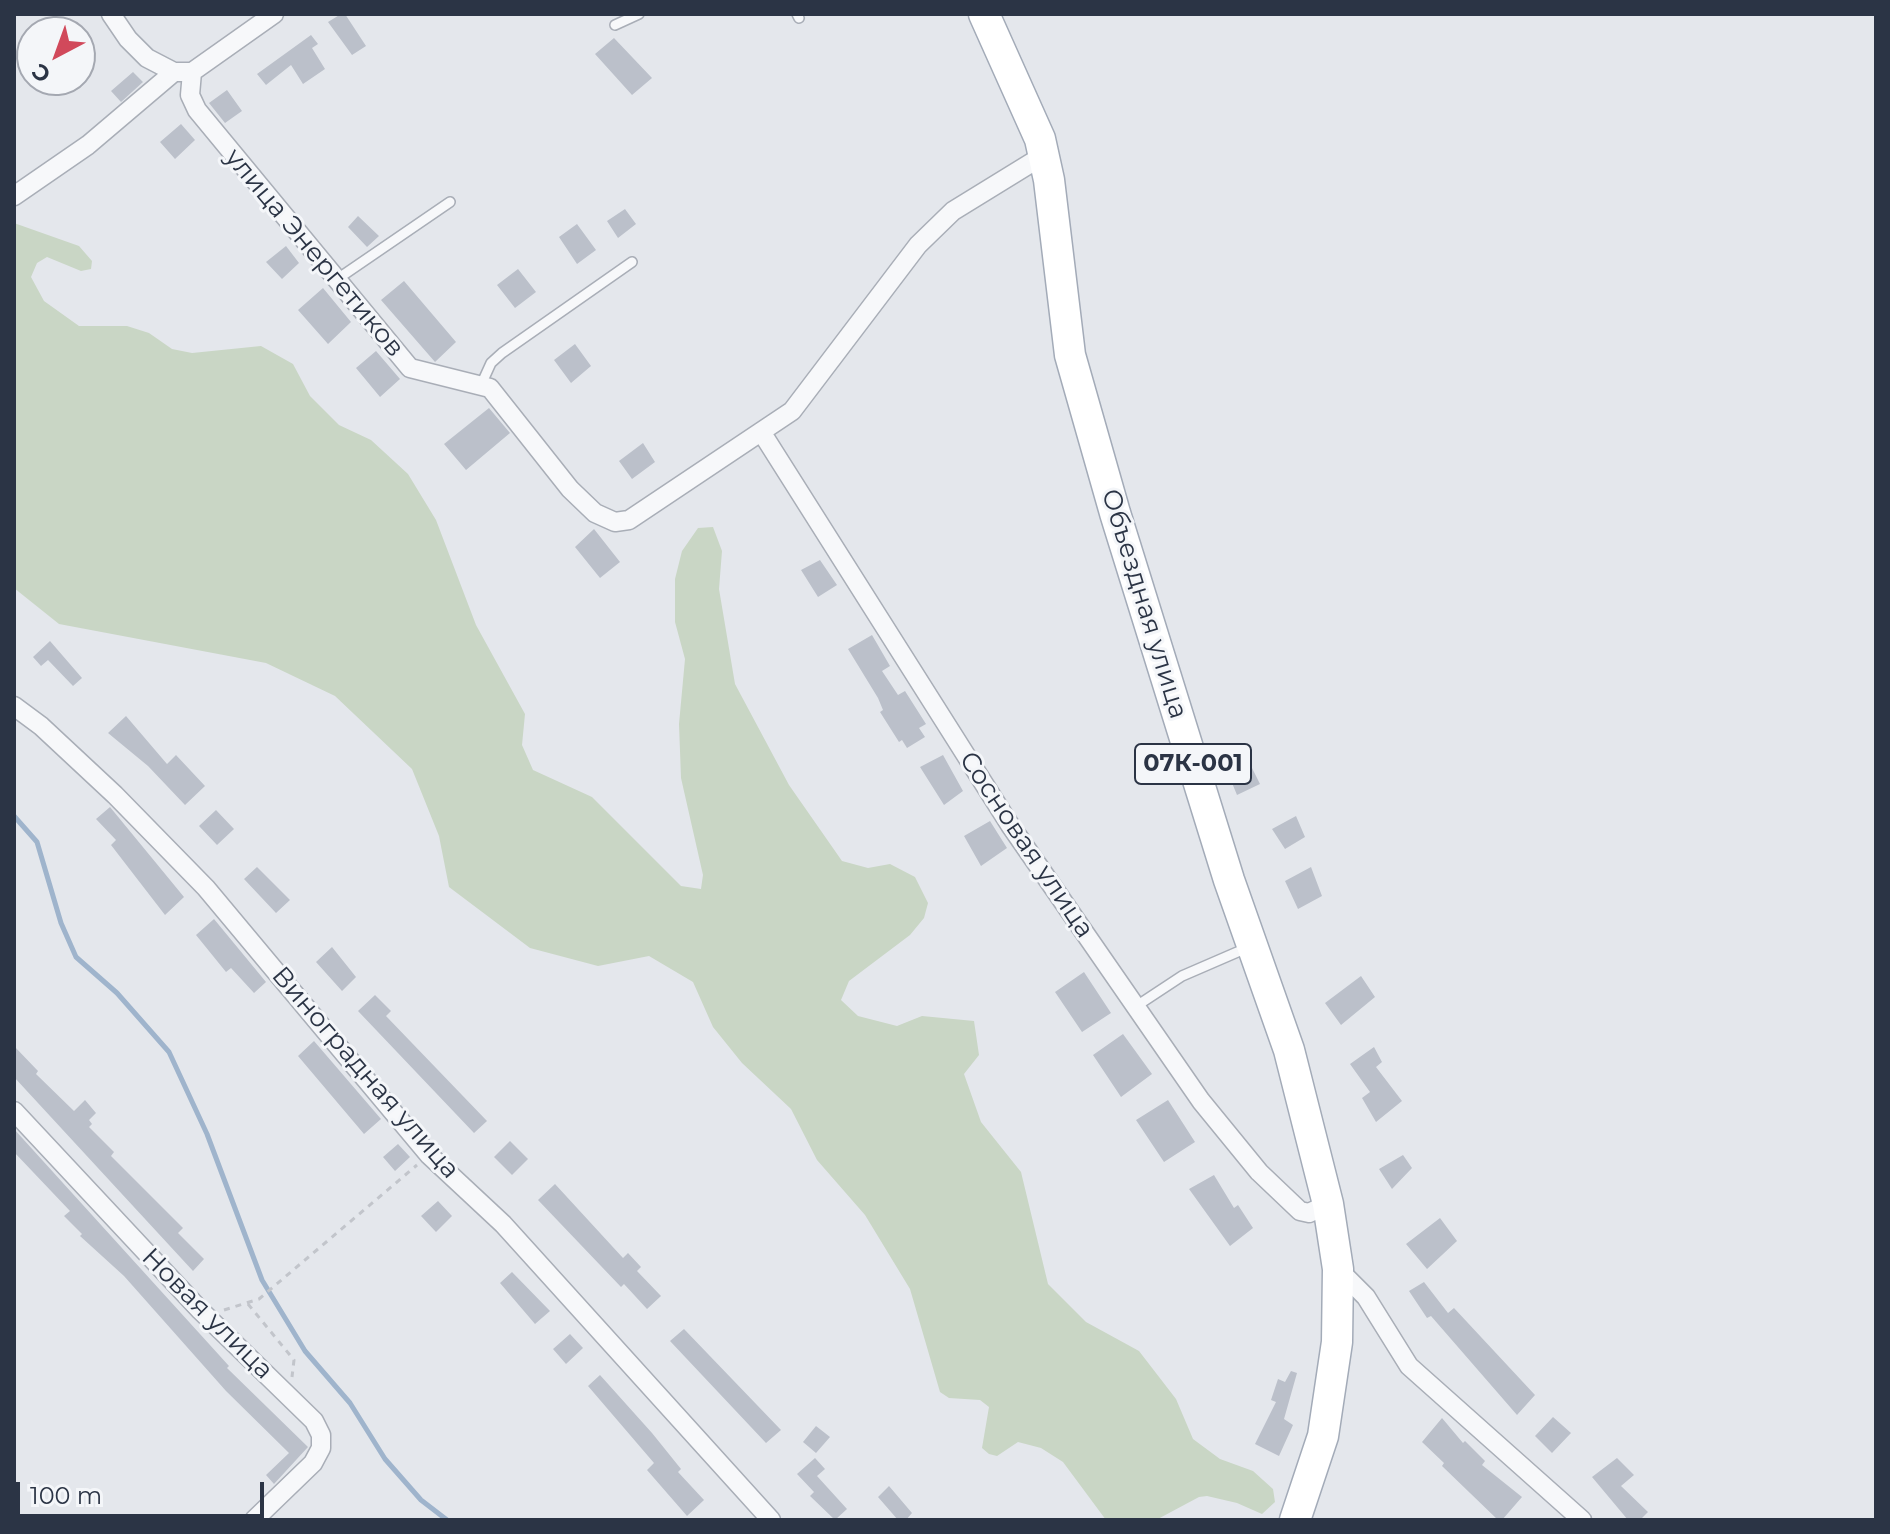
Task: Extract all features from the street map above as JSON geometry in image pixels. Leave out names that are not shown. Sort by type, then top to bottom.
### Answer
[{"type":"main road","name":"Объездная улица","points":[[982,17],[1040,139],[1070,355],[1115,513],[1252,945],[1289,1050],[1328,1204],[1338,1269],[1337,1342],[1323,1436],[1295,1520]]},
{"type":"street","points":[[111,14],[128,39],[147,58],[183,72]]},
{"type":"street","points":[[14,196],[88,145],[183,72],[274,14]]},
{"type":"street","name":"улица Энергетиков","points":[[183,72],[197,110],[410,368],[440,378],[481,385]]},
{"type":"street","points":[[481,385],[490,388],[570,489],[595,513],[615,522],[629,520],[792,411],[918,245],[953,211],[1044,155]]},
{"type":"street","name":"Сосновая улица","points":[[762,433],[1010,825],[1201,1101],[1259,1172],[1300,1211],[1309,1213],[1328,1204]]},
{"type":"street","name":"Виноградная улица","points":[[14,706],[41,726],[115,795],[206,888],[429,1155],[503,1224],[771,1520]]},
{"type":"street","name":"Новая улица","points":[[14,1111],[200,1310],[314,1421],[321,1435],[321,1448],[313,1463],[254,1520]]},
{"type":"street","points":[[1338,1269],[1366,1297],[1409,1366],[1582,1520]]},
{"type":"lane","points":[[615,25],[639,14]]},
{"type":"lane","points":[[336,280],[450,202]]},
{"type":"lane","points":[[481,385],[491,363],[502,353],[632,262]]},
{"type":"lane","points":[[1135,1007],[1182,976],[1252,945]]},
{"type":"path","points":[[200,1310],[233,1310],[259,1299],[429,1155]]},
{"type":"path","points":[[248,1304],[294,1360],[289,1397]]},
{"type":"green space","points":[[14,223],[79,246],[92,261],[91,269],[81,271],[47,257],[37,263],[31,277],[44,301],[79,326],[127,326],[149,333],[172,349],[192,353],[261,346],[293,364],[310,396],[339,425],[371,440],[408,474],[436,520],[476,625],[525,714],[522,745],[533,770],[592,797],[681,886],[701,889],[703,875],[681,778],[679,724],[685,659],[675,622],[675,579],[682,551],[698,528],[713,527],[722,551],[719,589],[735,684],[789,785],[842,861],[868,868],[890,864],[915,877],[928,903],[924,918],[910,935],[849,981],[841,1000],[858,1016],[897,1026],[922,1016],[974,1021],[979,1055],[964,1074],[981,1122],[1021,1172],[1048,1284],[1086,1322],[1139,1351],[1176,1399],[1193,1439],[1220,1459],[1253,1471],[1273,1489],[1275,1502],[1262,1514],[1237,1503],[1207,1496],[1199,1497],[1156,1520],[1106,1520],[1063,1462],[1041,1448],[1018,1442],[997,1456],[989,1454],[982,1448],[989,1407],[980,1400],[949,1398],[940,1392],[910,1289],[865,1215],[817,1160],[791,1109],[742,1063],[713,1027],[693,982],[649,956],[598,966],[530,948],[449,887],[439,836],[412,769],[335,696],[266,663],[59,624],[14,588]]},
{"type":"building","points":[[345,14],[366,46],[352,55],[328,22]]},
{"type":"building","points":[[311,35],[318,44],[312,48],[325,69],[303,84],[291,65],[266,85],[257,74]]},
{"type":"building","points":[[614,38],[652,78],[632,95],[595,54]]},
{"type":"building","points":[[133,72],[143,82],[121,102],[111,91]]},
{"type":"building","points":[[227,90],[242,111],[225,123],[209,103]]},
{"type":"building","points":[[181,124],[195,140],[175,159],[160,142]]},
{"type":"building","points":[[625,209],[636,224],[618,238],[607,221]]},
{"type":"building","points":[[358,216],[379,236],[367,247],[348,227]]},
{"type":"building","points":[[577,224],[596,250],[577,264],[559,237]]},
{"type":"building","points":[[286,246],[299,263],[282,279],[266,262]]},
{"type":"building","points":[[518,269],[536,292],[515,308],[497,285]]},
{"type":"building","points":[[404,281],[456,342],[435,362],[381,300]]},
{"type":"building","points":[[323,288],[351,322],[328,344],[298,310]]},
{"type":"building","points":[[575,344],[591,366],[571,383],[554,360]]},
{"type":"building","points":[[376,351],[400,379],[380,397],[356,368]]},
{"type":"building","points":[[489,408],[510,433],[466,470],[444,444]]},
{"type":"building","points":[[643,443],[655,462],[632,479],[619,461]]},
{"type":"building","points":[[594,529],[620,562],[600,578],[575,547]]},
{"type":"building","points":[[820,560],[837,585],[818,597],[801,570]]},
{"type":"building","points":[[872,635],[890,666],[882,671],[898,695],[905,691],[926,724],[919,728],[925,737],[907,748],[902,740],[899,742],[880,712],[883,710],[878,698],[848,649]]},
{"type":"building","points":[[50,641],[82,678],[73,686],[48,660],[41,666],[33,657]]},
{"type":"building","points":[[126,716],[167,764],[176,755],[205,786],[185,805],[148,766],[108,733]]},
{"type":"building","points":[[943,755],[963,791],[944,805],[920,767]]},
{"type":"building","points":[[1247,758],[1260,784],[1237,795],[1225,766]]},
{"type":"building","points":[[110,807],[184,897],[165,915],[111,845],[116,840],[96,819]]},
{"type":"building","points":[[216,810],[234,829],[217,845],[199,826]]},
{"type":"building","points":[[1296,816],[1305,837],[1285,849],[1272,829]]},
{"type":"building","points":[[990,821],[1007,848],[981,866],[964,836]]},
{"type":"building","points":[[257,867],[290,900],[276,913],[244,879]]},
{"type":"building","points":[[1311,867],[1322,896],[1298,909],[1285,881]]},
{"type":"building","points":[[214,919],[266,982],[254,993],[231,968],[226,972],[196,935]]},
{"type":"building","points":[[332,947],[356,977],[342,991],[316,962]]},
{"type":"building","points":[[1084,972],[1111,1013],[1082,1032],[1055,992]]},
{"type":"building","points":[[1361,976],[1375,997],[1341,1025],[1325,1003]]},
{"type":"building","points":[[375,995],[391,1011],[386,1016],[487,1121],[474,1133],[358,1011]]},
{"type":"building","points":[[1123,1034],[1152,1074],[1121,1097],[1093,1055]]},
{"type":"building","points":[[314,1041],[381,1119],[364,1134],[298,1056]]},
{"type":"building","points":[[14,1046],[38,1071],[36,1074],[74,1111],[85,1100],[96,1113],[89,1120],[92,1124],[89,1127],[114,1152],[111,1156],[183,1228],[178,1233],[204,1259],[193,1271],[14,1077]]},
{"type":"building","points":[[1374,1047],[1382,1062],[1376,1067],[1402,1101],[1376,1122],[1362,1098],[1370,1092],[1350,1064]]},
{"type":"building","points":[[1168,1100],[1195,1142],[1164,1162],[1136,1120]]},
{"type":"building","points":[[14,1129],[229,1366],[227,1368],[308,1447],[274,1484],[266,1475],[289,1453],[226,1391],[124,1276],[80,1236],[82,1234],[64,1216],[70,1211],[14,1152]]},
{"type":"building","points":[[510,1141],[528,1159],[512,1175],[494,1157]]},
{"type":"building","points":[[398,1144],[410,1157],[395,1171],[383,1157]]},
{"type":"building","points":[[1403,1155],[1412,1168],[1392,1189],[1379,1169]]},
{"type":"building","points":[[1214,1175],[1234,1208],[1238,1205],[1253,1228],[1230,1246],[1189,1189]]},
{"type":"building","points":[[555,1184],[623,1258],[628,1253],[641,1267],[637,1271],[661,1296],[647,1309],[624,1284],[621,1287],[538,1200]]},
{"type":"building","points":[[438,1201],[452,1216],[436,1232],[421,1216]]},
{"type":"building","points":[[1440,1218],[1457,1241],[1427,1269],[1406,1244]]},
{"type":"building","points":[[512,1272],[550,1311],[535,1324],[500,1283]]},
{"type":"building","points":[[1424,1282],[1448,1313],[1454,1308],[1535,1395],[1517,1415],[1431,1316],[1427,1318],[1409,1291]]},
{"type":"building","points":[[684,1329],[781,1430],[766,1443],[670,1341]]},
{"type":"building","points":[[570,1334],[583,1348],[566,1364],[553,1349]]},
{"type":"building","points":[[1291,1371],[1297,1373],[1284,1419],[1293,1425],[1279,1456],[1255,1444],[1276,1402],[1271,1400],[1278,1379],[1285,1382]]},
{"type":"building","points":[[600,1375],[652,1433],[681,1469],[678,1472],[704,1500],[687,1516],[647,1470],[654,1463],[588,1386]]},
{"type":"building","points":[[1553,1417],[1571,1433],[1552,1453],[1535,1436]]},
{"type":"building","points":[[1442,1418],[1463,1443],[1465,1441],[1485,1461],[1482,1465],[1522,1497],[1502,1520],[1498,1520],[1442,1466],[1444,1463],[1422,1442]]},
{"type":"building","points":[[816,1426],[830,1437],[816,1453],[803,1442]]},
{"type":"building","points":[[815,1458],[825,1469],[817,1476],[847,1509],[835,1520],[810,1496],[814,1492],[797,1474]]},
{"type":"building","points":[[1617,1458],[1634,1475],[1621,1486],[1648,1512],[1640,1520],[1628,1520],[1592,1477]]},
{"type":"building","points":[[889,1486],[912,1513],[906,1520],[898,1520],[878,1497]]},
{"type":"waterway","points":[[14,816],[37,842],[61,923],[76,957],[117,993],[169,1052],[207,1134],[262,1280],[305,1351],[350,1403],[385,1459],[421,1500],[447,1520]]}]
